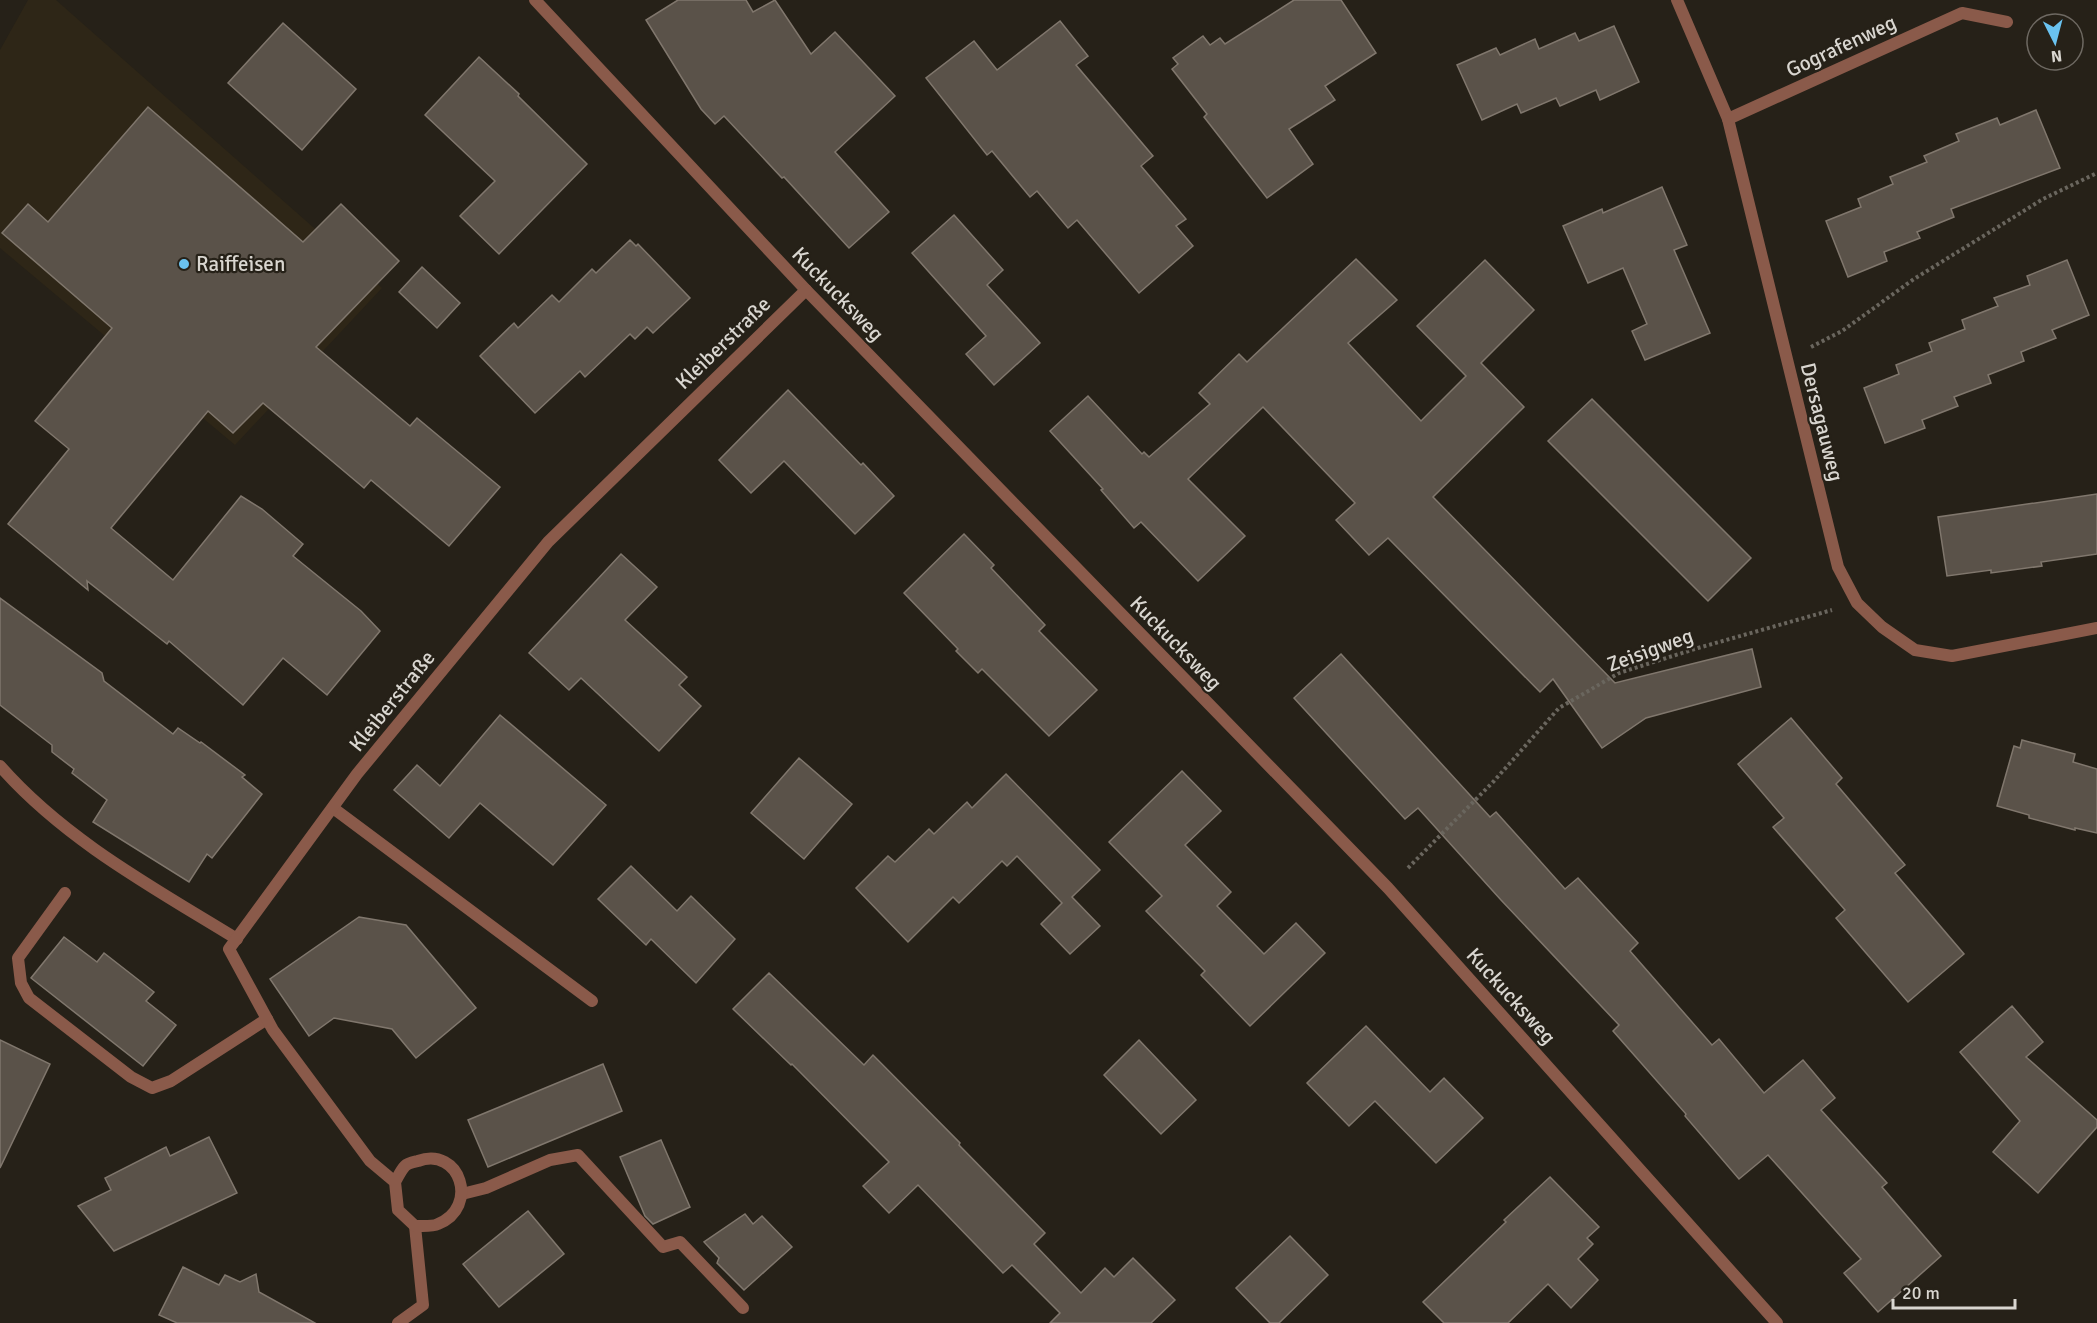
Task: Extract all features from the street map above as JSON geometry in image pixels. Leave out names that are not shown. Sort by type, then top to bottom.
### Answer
[{"type":"street","name":"Kuckucksweg","points":[[536,0],[806,290],[1388,888],[1777,1323]]},
{"type":"street","name":"Dersagauweg","points":[[1677,0],[1728,119],[1838,567],[1857,603],[1882,627],[1915,650],[1952,656],[2097,628]]},
{"type":"street","name":"Gografenweg","points":[[1728,119],[1962,13],[2007,22]]},
{"type":"street","name":"Kleiberstraße","points":[[237,939],[357,774],[548,542],[806,290]]},
{"type":"street","points":[[0,766],[58,822],[147,884],[237,939],[230,949],[273,1030],[370,1161],[395,1182]]},
{"type":"street","points":[[333,808],[592,1001]]},
{"type":"street","points":[[65,893],[18,958],[21,982],[29,998],[131,1077],[152,1088],[171,1081],[267,1019]]},
{"type":"street","points":[[462,1194],[486,1188],[550,1160],[578,1155],[663,1247],[680,1242],[743,1308]]},
{"type":"street","points":[[398,1323],[423,1305],[415,1226],[398,1210],[395,1182],[406,1165],[428,1157],[446,1162],[459,1176],[462,1194],[456,1212],[438,1225],[415,1226]]},
{"type":"path","points":[[1787,359],[1842,331],[1914,279],[2043,199],[2097,173]]},
{"type":"path","name":"Zeisigweg","points":[[1388,888],[1494,781],[1559,708],[1619,673],[1857,603]]},
{"type":"shaded area","name":"Raiffeisen","points":[[28,0],[56,0],[382,288],[235,445],[0,248],[0,50]]},
{"type":"building","points":[[678,0],[746,0],[753,12],[775,0],[811,54],[835,32],[895,96],[835,152],[889,212],[849,248],[724,116],[715,124],[701,109],[646,20]]},
{"type":"building","points":[[1294,0],[1341,0],[1376,53],[1325,86],[1335,100],[1289,129],[1313,164],[1267,198],[1204,117],[1207,114],[1172,69],[1178,64],[1173,58],[1203,36],[1210,45],[1220,38],[1225,44]]},
{"type":"building","points":[[1060,21],[1088,56],[1076,65],[1153,156],[1141,166],[1186,219],[1176,226],[1193,246],[1139,293],[1077,220],[1068,228],[1037,191],[1030,197],[992,151],[987,155],[926,78],[974,41],[997,70]]},
{"type":"building","points":[[283,23],[356,89],[302,150],[228,83]]},
{"type":"building","points":[[1614,26],[1639,82],[1600,100],[1596,90],[1560,106],[1556,98],[1521,113],[1517,104],[1482,120],[1457,65],[1496,48],[1500,55],[1535,39],[1539,49],[1575,33],[1579,41]]},
{"type":"building","points":[[479,57],[519,94],[518,96],[587,164],[499,254],[460,216],[495,181],[425,115]]},
{"type":"building","points":[[148,107],[303,242],[341,204],[399,261],[316,347],[410,426],[417,418],[500,487],[449,546],[371,480],[364,488],[263,403],[233,433],[208,411],[111,528],[173,580],[241,496],[262,509],[303,544],[293,556],[361,611],[380,631],[327,695],[283,658],[243,705],[169,641],[167,644],[87,581],[88,590],[8,524],[69,449],[35,421],[112,328],[2,233],[28,204],[48,222]]},
{"type":"building","points":[[2036,110],[2060,168],[1951,209],[1954,217],[1917,232],[1920,238],[1884,252],[1887,261],[1848,277],[1826,221],[1861,207],[1858,199],[1893,184],[1890,177],[1927,162],[1924,156],[1959,141],[1956,134],[1997,118],[2000,125]]},
{"type":"building","points":[[1662,187],[1687,245],[1674,250],[1710,333],[1645,360],[1632,331],[1647,324],[1623,268],[1588,283],[1563,226],[1602,209],[1603,213]]},
{"type":"building","points":[[954,215],[1003,270],[987,285],[1040,343],[994,385],[966,354],[986,336],[912,253]]},
{"type":"building","points":[[630,240],[636,246],[638,244],[690,298],[653,333],[647,327],[635,339],[630,334],[585,377],[580,371],[535,413],[480,356],[514,323],[518,328],[552,295],[559,302],[592,269],[596,273]]},
{"type":"building","points":[[1356,259],[1397,300],[1348,343],[1421,421],[1466,376],[1417,326],[1485,260],[1534,310],[1481,363],[1524,407],[1433,497],[1615,683],[1752,649],[1761,687],[1646,718],[1602,748],[1553,679],[1540,692],[1388,538],[1369,555],[1336,520],[1355,503],[1263,407],[1188,479],[1245,536],[1198,581],[1141,522],[1134,528],[1101,490],[1103,489],[1050,431],[1088,396],[1142,454],[1144,452],[1149,457],[1210,404],[1199,393],[1239,354],[1247,362]]},
{"type":"building","points":[[2067,260],[2089,315],[2052,330],[2056,338],[2021,352],[2024,361],[1988,375],[1991,383],[1954,397],[1958,406],[1922,420],[1925,428],[1885,443],[1864,388],[1899,374],[1896,365],[1932,351],[1929,343],[1965,329],[1962,320],[1998,306],[1994,298],[2030,285],[2027,276]]},
{"type":"building","points":[[422,267],[460,303],[437,328],[399,292]]},
{"type":"building","points":[[788,390],[894,496],[855,534],[784,461],[751,493],[719,460]]},
{"type":"building","points":[[1592,399],[1751,558],[1708,601],[1548,441]]},
{"type":"building","points":[[2097,494],[2097,554],[2041,562],[2042,566],[1947,576],[1938,517]]},
{"type":"building","points":[[964,534],[994,565],[991,568],[1045,625],[1039,631],[1097,690],[1049,736],[982,669],[978,673],[904,593]]},
{"type":"building","points":[[621,554],[657,587],[625,620],[687,677],[679,685],[701,706],[659,751],[581,678],[569,690],[529,653]]},
{"type":"building","points":[[0,598],[102,673],[104,681],[173,734],[178,728],[201,742],[245,775],[242,777],[262,794],[212,858],[207,854],[189,882],[93,822],[107,800],[72,773],[74,769],[52,752],[52,745],[0,705]]},
{"type":"building","points":[[1341,654],[1490,817],[1496,812],[1565,889],[1578,878],[1638,943],[1630,951],[1712,1045],[1719,1039],[1764,1093],[1803,1060],[1835,1098],[1821,1110],[1887,1183],[1882,1187],[1941,1256],[1878,1312],[1844,1273],[1861,1259],[1768,1155],[1739,1179],[1613,1031],[1619,1025],[1418,808],[1405,819],[1294,698]]},
{"type":"building","points":[[500,715],[606,805],[553,865],[480,803],[449,838],[394,790],[417,765],[440,786]]},
{"type":"building","points":[[1791,718],[1842,778],[1836,784],[1905,865],[1895,873],[1964,954],[1908,1002],[1836,918],[1845,910],[1773,827],[1784,818],[1738,764]]},
{"type":"building","points":[[2022,740],[2075,754],[2073,762],[2097,769],[2097,833],[2075,828],[2075,830],[2029,818],[2029,815],[1997,806],[2014,746],[2020,748]]},
{"type":"building","points":[[799,758],[852,804],[804,859],[751,813]]},
{"type":"building","points":[[1182,771],[1221,811],[1185,845],[1231,892],[1217,906],[1264,954],[1296,923],[1325,953],[1250,1026],[1201,975],[1205,971],[1146,911],[1162,896],[1109,842]]},
{"type":"building","points":[[1006,774],[1100,870],[1072,897],[1100,926],[1070,954],[1041,924],[1062,903],[1017,856],[1007,866],[1002,861],[959,903],[953,897],[908,942],[856,888],[888,856],[895,862],[929,829],[934,834],[967,802],[972,808]]},
{"type":"building","points":[[631,866],[677,911],[691,896],[735,939],[696,983],[651,939],[646,945],[598,899]]},
{"type":"building","points":[[359,917],[406,925],[476,1008],[416,1058],[392,1029],[334,1018],[309,1036],[270,979]]},
{"type":"building","points":[[64,937],[97,962],[104,953],[154,992],[146,1001],[176,1025],[143,1066],[31,978]]},
{"type":"building","points":[[769,973],[864,1065],[873,1055],[960,1143],[959,1145],[1045,1233],[1034,1244],[1081,1293],[1105,1268],[1114,1277],[1133,1258],[1175,1300],[1151,1323],[1050,1323],[1060,1313],[1012,1265],[1003,1273],[918,1185],[889,1213],[863,1186],[889,1162],[792,1064],[733,1009]]},
{"type":"building","points":[[2012,1006],[2043,1042],[2026,1057],[2097,1120],[2097,1127],[2038,1193],[1993,1152],[2020,1121],[1960,1052]]},
{"type":"building","points":[[1366,1026],[1430,1092],[1444,1078],[1483,1118],[1436,1163],[1375,1101],[1349,1126],[1307,1083]]},
{"type":"building","points":[[0,1040],[50,1064],[0,1168]]},
{"type":"building","points":[[1139,1040],[1196,1100],[1161,1134],[1104,1075]]},
{"type":"building","points":[[603,1064],[622,1111],[488,1167],[468,1120]]},
{"type":"building","points":[[209,1137],[237,1193],[114,1251],[78,1206],[111,1190],[105,1178],[166,1147],[170,1156]]},
{"type":"building","points":[[661,1140],[690,1207],[653,1224],[645,1216],[620,1157]]},
{"type":"building","points":[[1550,1177],[1599,1227],[1587,1238],[1593,1244],[1578,1259],[1598,1280],[1571,1308],[1548,1284],[1508,1323],[1444,1323],[1423,1302]]},
{"type":"building","points":[[528,1211],[564,1254],[499,1307],[463,1264]]},
{"type":"building","points":[[745,1214],[753,1224],[762,1216],[792,1247],[744,1290],[717,1263],[719,1258],[704,1242]]},
{"type":"building","points":[[1290,1236],[1328,1275],[1279,1323],[1270,1323],[1236,1288]]},
{"type":"building","points":[[183,1267],[219,1285],[225,1275],[240,1282],[256,1274],[259,1292],[315,1323],[177,1323],[159,1315]]},
{"type":"place","name":"Raiffeisen","points":[[184,264]]}]
